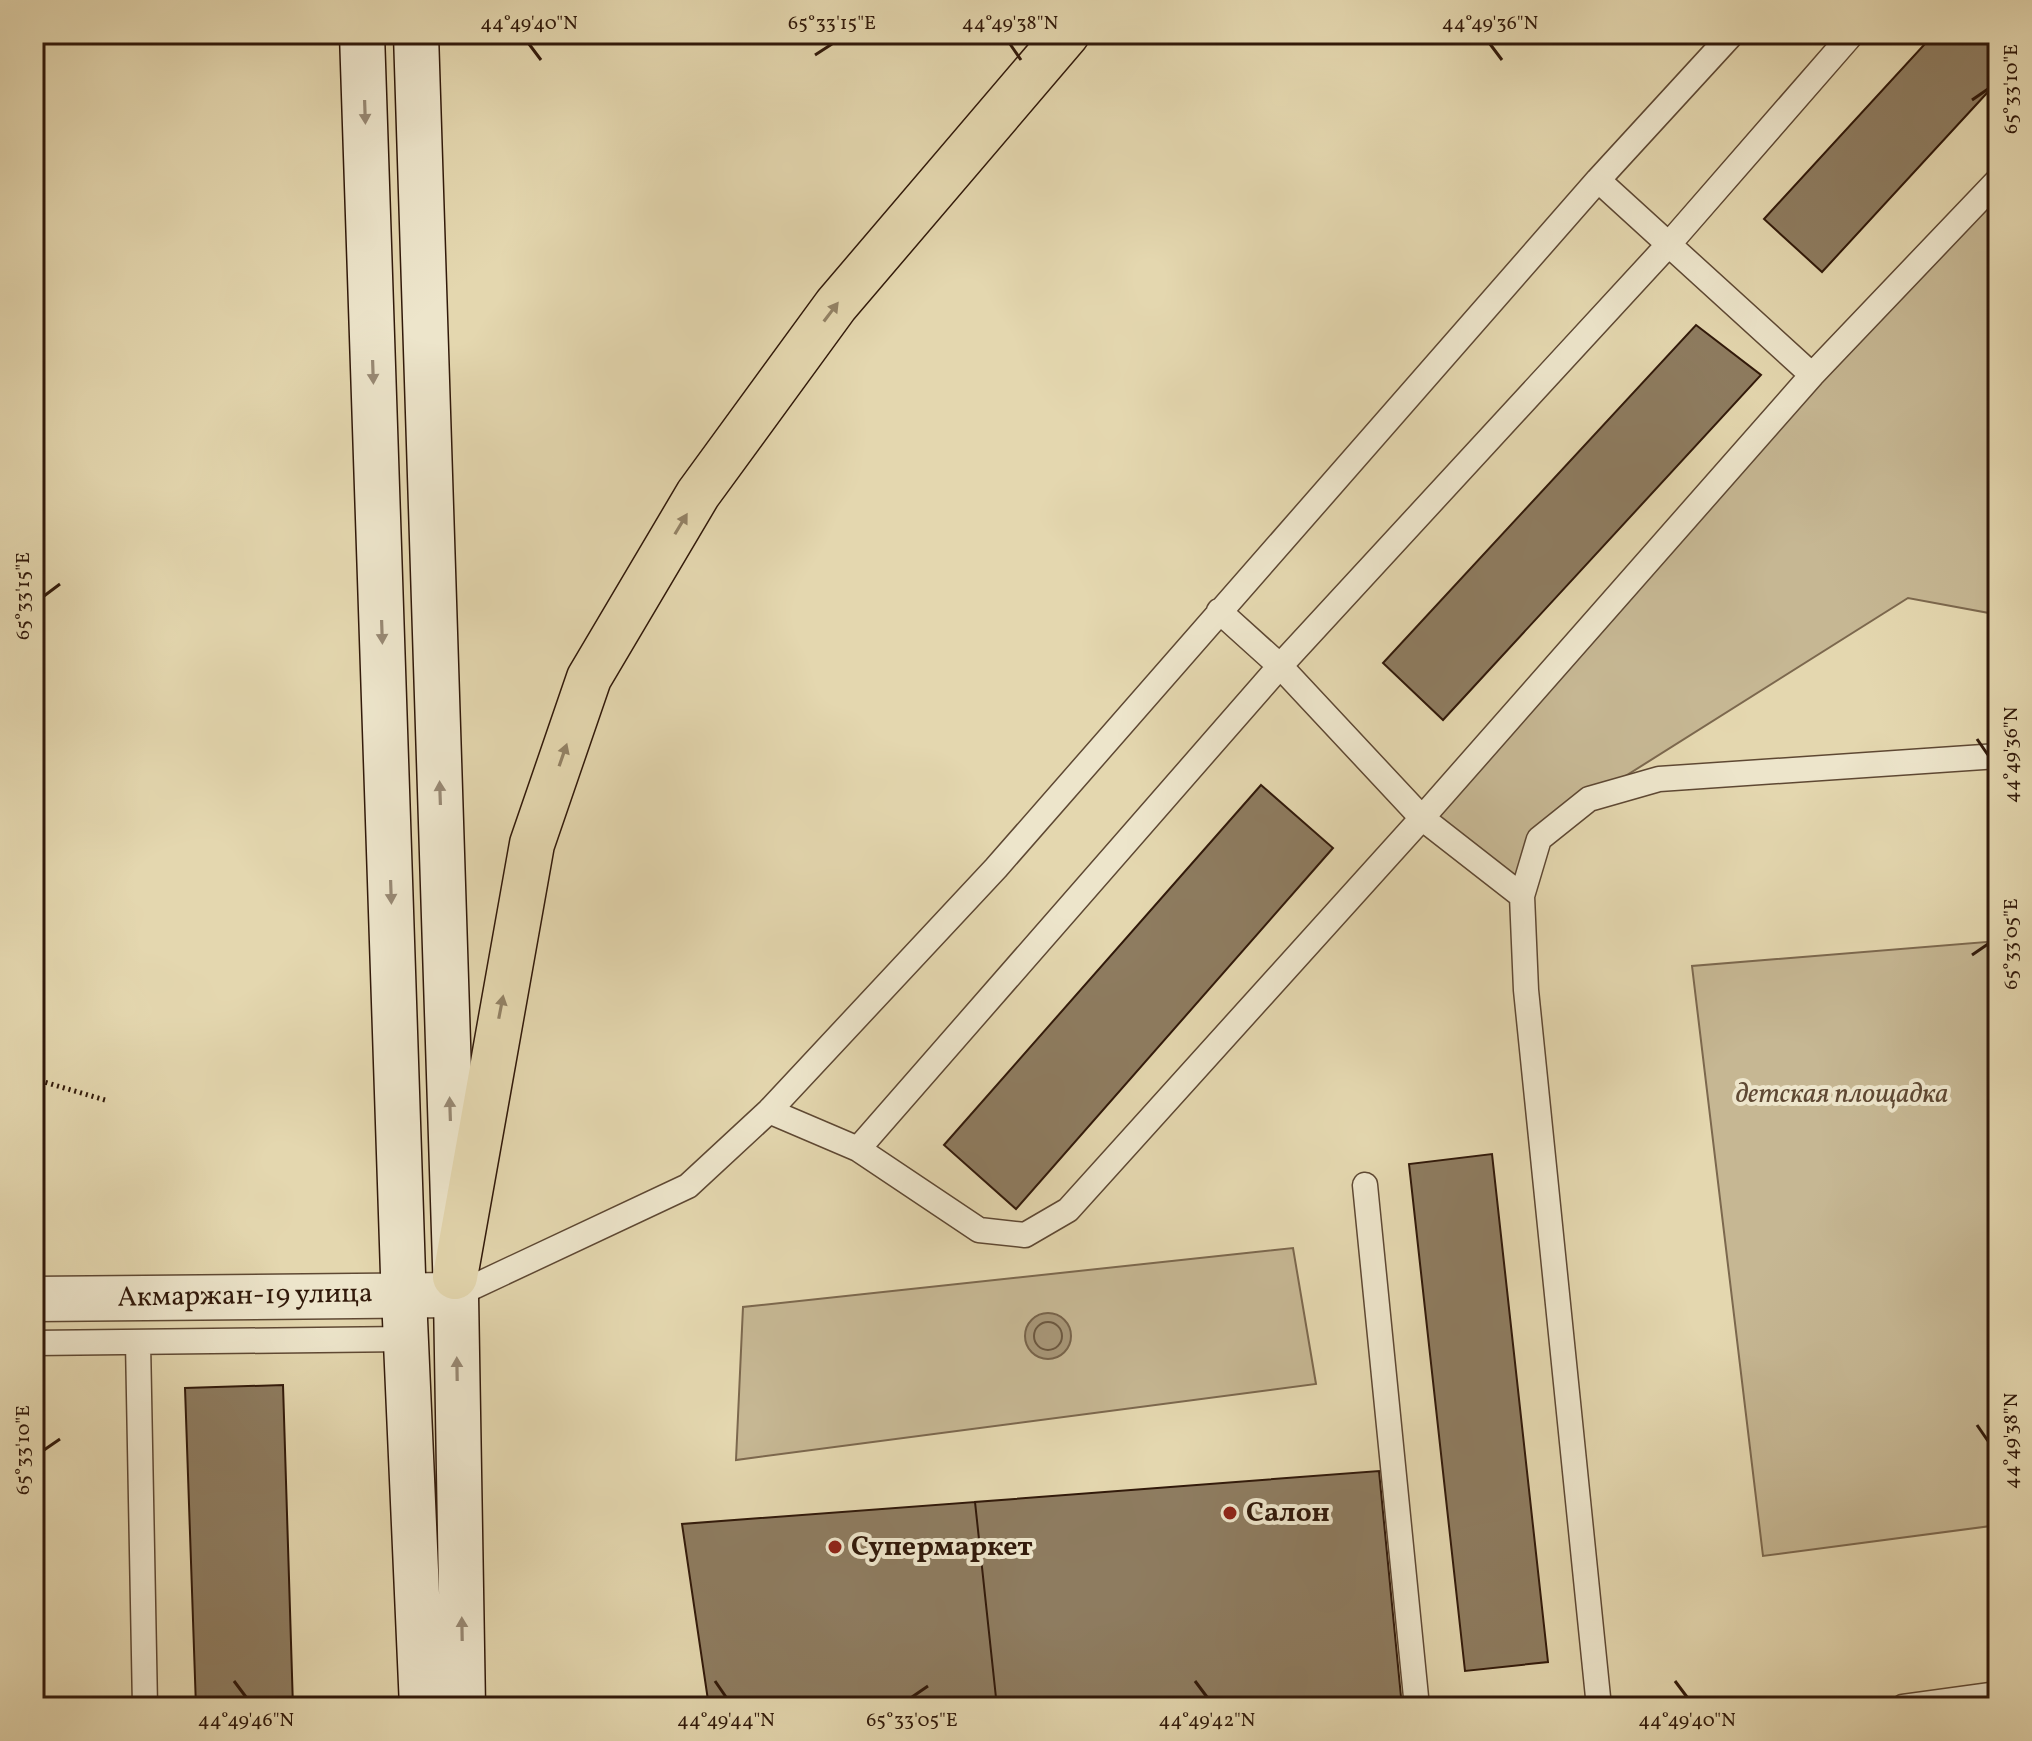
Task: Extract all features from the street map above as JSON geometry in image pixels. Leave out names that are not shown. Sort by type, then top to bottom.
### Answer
[{"type":"main road","points":[[362,34],[404,1293],[422,1707]]},
{"type":"main road","points":[[416,34],[455,1286],[463,1707]]},
{"type":"main road","points":[[455,1286],[532,844],[589,678],[698,494],[836,305],[1067,34]]},
{"type":"main road","name":"Акмаржан-19 улица","points":[[34,1299],[404,1293],[455,1286]]},
{"type":"lane","points":[[455,1286],[688,1186],[769,1111],[996,868],[1598,180],[1732,34]]},
{"type":"lane","points":[[858,1149],[1280,666],[1669,244],[1852,34]]},
{"type":"lane","points":[[1598,180],[1812,375]]},
{"type":"lane","points":[[769,1111],[858,1149],[979,1230],[1025,1235],[1068,1210],[1422,818],[1812,375],[1998,180]]},
{"type":"lane","points":[[1219,611],[1280,666],[1422,818],[1522,896]]},
{"type":"lane","points":[[1599,1707],[1526,990],[1522,896],[1539,839],[1589,799],[1659,779],[1998,756]]},
{"type":"lane","points":[[1365,1185],[1417,1707]]},
{"type":"lane","points":[[34,1343],[406,1339]]},
{"type":"lane","points":[[138,1342],[145,1707]]},
{"type":"lane","points":[[1903,1707],[1998,1694]]},
{"type":"path","points":[[34,1079],[105,1100]]},
{"type":"green space","points":[[1998,184],[1998,620],[1994,614],[1908,598],[1589,799],[1539,839],[1522,896],[1422,818]]},
{"type":"green space","name":"детская площадка","points":[[1998,941],[1998,1525],[1763,1556],[1692,966]]},
{"type":"green space","points":[[1293,1248],[1316,1384],[736,1460],[743,1307]]},
{"type":"water","points":[[1048,1313],[1064,1320],[1071,1336],[1064,1352],[1048,1359],[1032,1352],[1025,1336],[1032,1320]]},
{"type":"building","points":[[1934,34],[1998,34],[1998,81],[1822,272],[1764,219]]},
{"type":"building","points":[[1696,325],[1761,375],[1443,720],[1383,663]]},
{"type":"building","points":[[1261,785],[1333,848],[1016,1209],[944,1145]]},
{"type":"building","points":[[1492,1154],[1548,1662],[1465,1671],[1409,1164]]},
{"type":"building","points":[[283,1385],[293,1707],[196,1707],[185,1388]]},
{"type":"building","points":[[1379,1471],[1402,1707],[997,1707],[975,1502]]},
{"type":"building","points":[[975,1502],[997,1707],[709,1707],[682,1524]]},
{"type":"place","name":"Салон","points":[[1230,1513]]},
{"type":"place","name":"Супермаркет","points":[[835,1547]]}]
